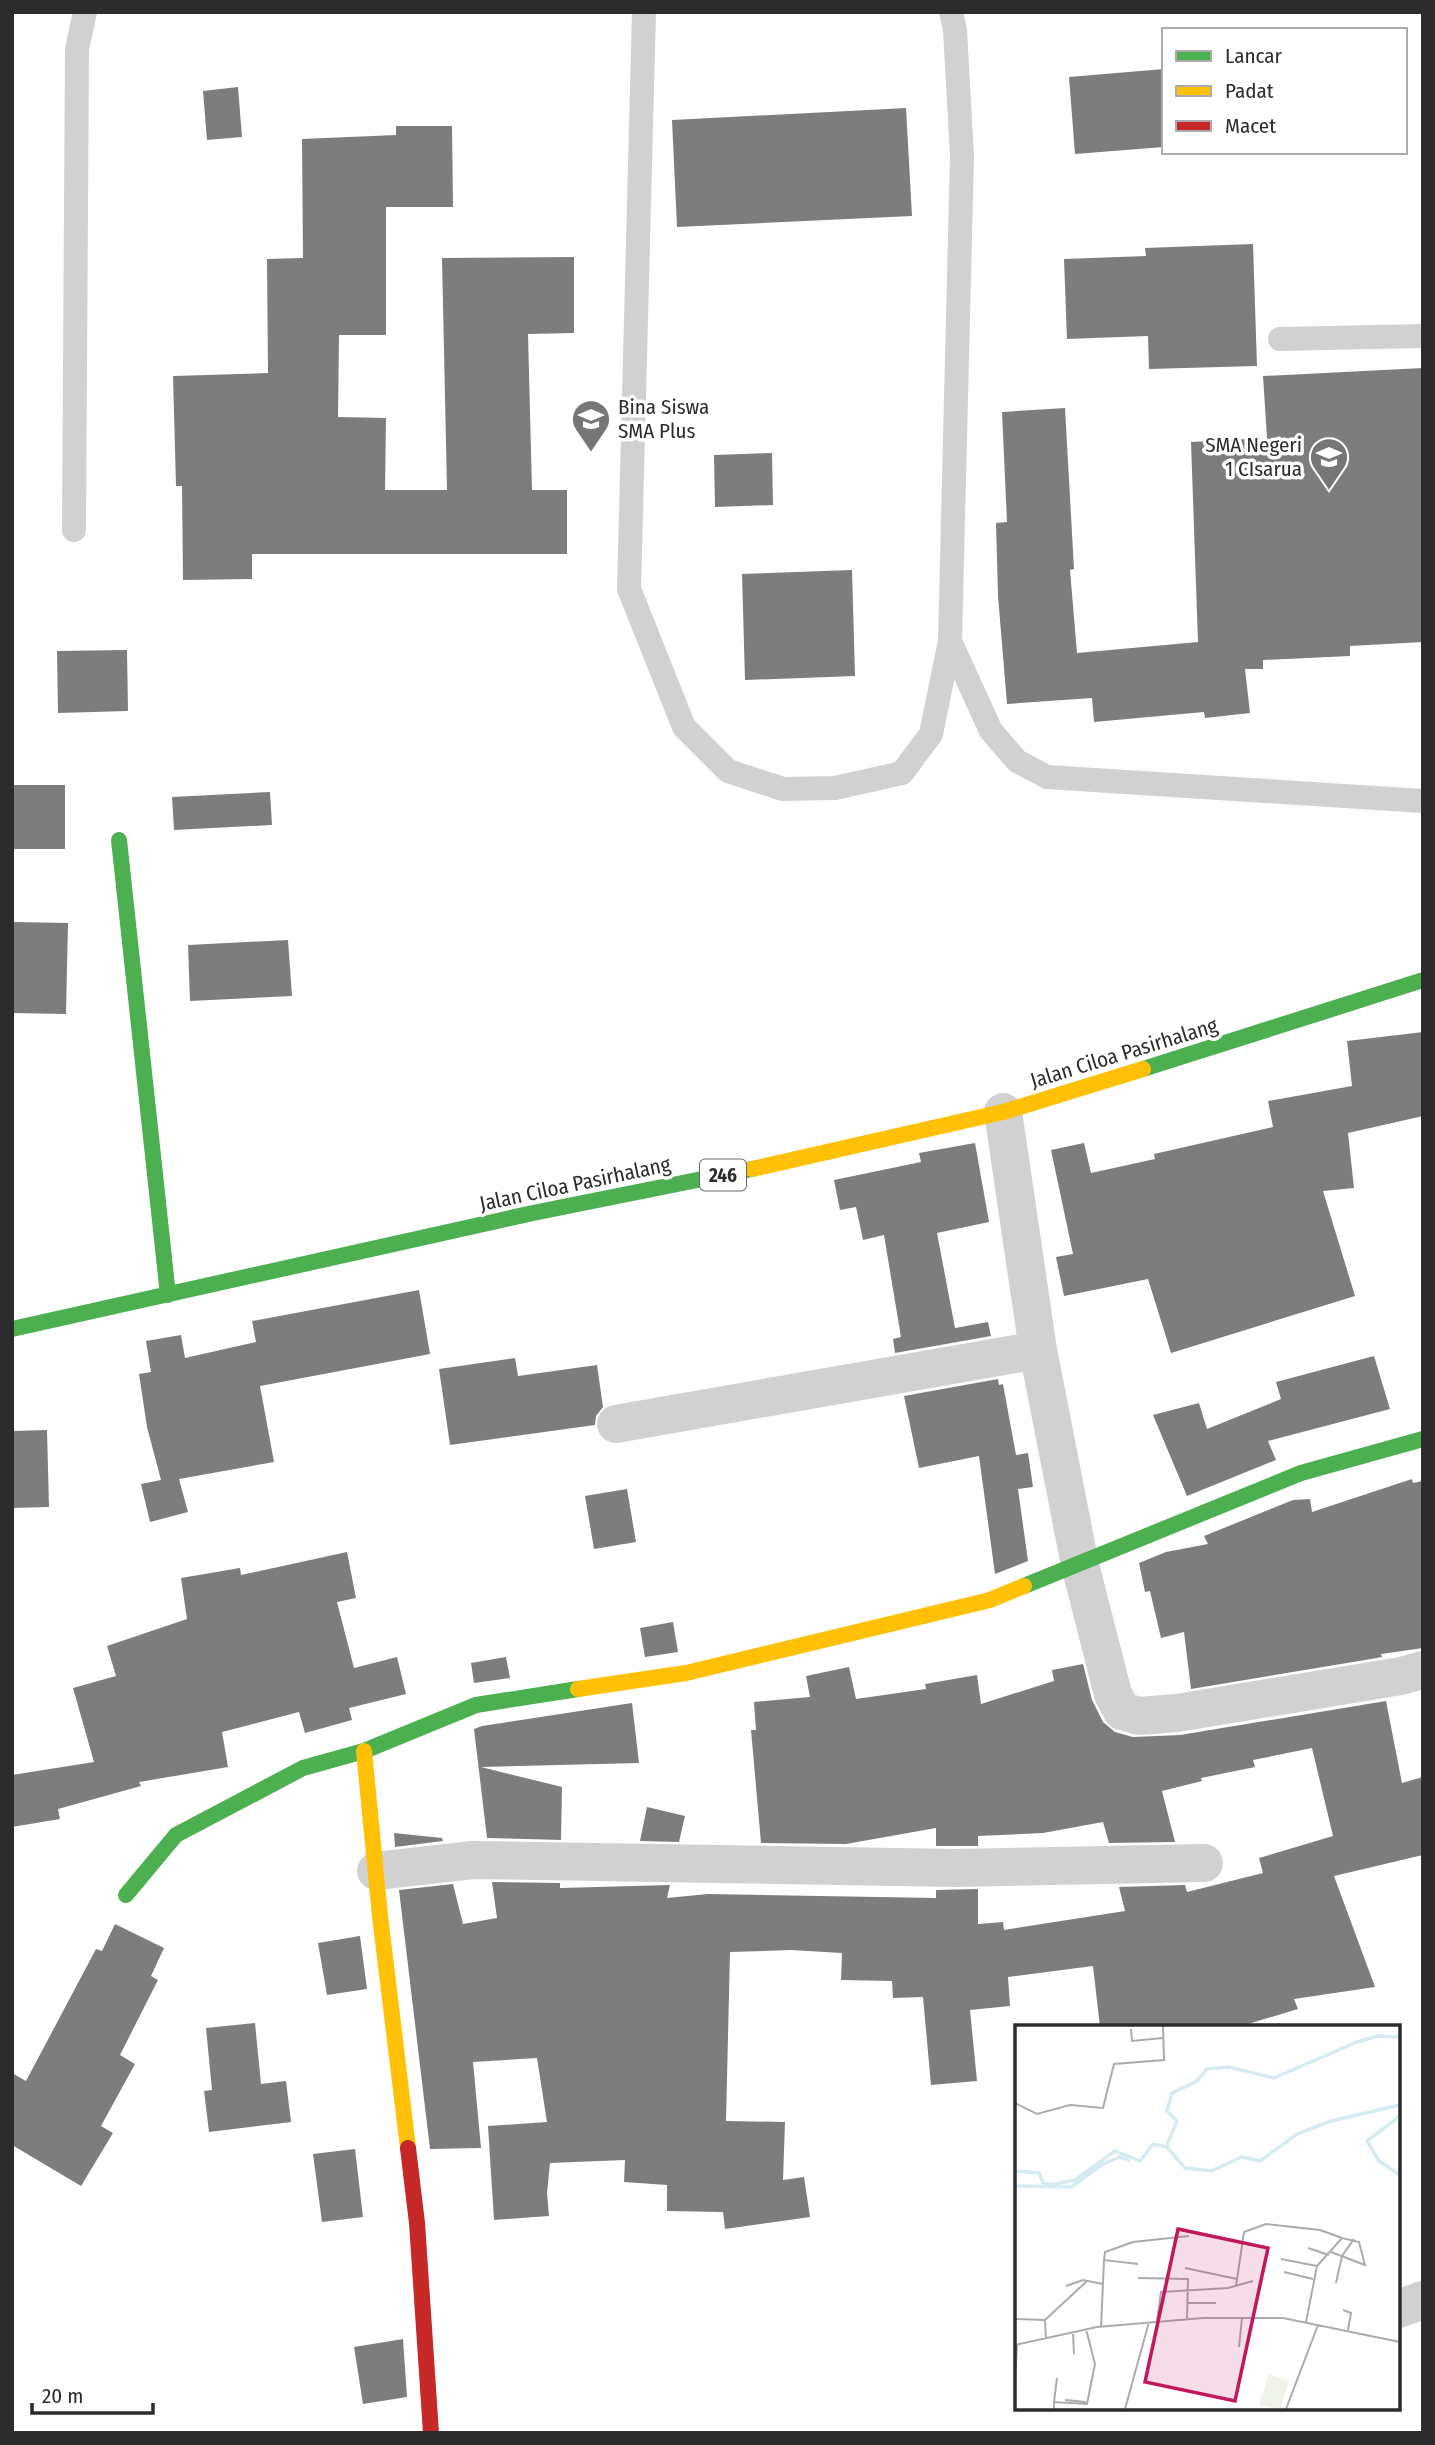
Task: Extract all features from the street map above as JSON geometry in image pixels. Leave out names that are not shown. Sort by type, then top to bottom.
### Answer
[{"type":"street","points":[[119,840],[167,1295]]},
{"type":"street","name":"Jalan Ciloa Pasirhalang","points":[[12,1329],[1003,1112],[1262,1033],[1423,980]]},
{"type":"street","points":[[1003,1112],[1038,1350],[1080,1565],[1113,1694],[1122,1711],[1139,1716],[1177,1713],[1401,1676],[1423,1670]]},
{"type":"street","points":[[616,1424],[1038,1350]]},
{"type":"street","points":[[127,1895],[176,1835],[303,1768],[364,1751],[476,1705],[686,1673],[990,1601],[1301,1473],[1423,1439]]},
{"type":"street","points":[[364,1751],[417,2223],[432,2433]]},
{"type":"street","points":[[376,1871],[473,1860],[956,1868],[1204,1863]]},
{"type":"street","points":[[1400,2308],[1423,2300]]},
{"type":"lane","points":[[74,530],[78,49],[85,12]]},
{"type":"lane","points":[[644,12],[629,589],[684,727],[729,771],[783,789],[835,788],[902,773],[931,734],[950,641],[962,156],[955,30],[951,12]]},
{"type":"lane","points":[[1280,339],[1423,336]]},
{"type":"lane","points":[[950,641],[991,731],[1017,761],[1046,777],[1423,801]]},
{"type":"building","points":[[1162,69],[1162,147],[1075,154],[1069,77]]},
{"type":"building","points":[[238,87],[242,137],[207,140],[203,91]]},
{"type":"building","points":[[906,108],[912,216],[677,227],[672,120]]},
{"type":"building","points":[[396,126],[452,126],[453,207],[386,207],[386,335],[339,335],[338,417],[386,418],[385,490],[447,490],[442,258],[574,257],[574,333],[528,334],[532,490],[567,490],[567,554],[252,554],[252,579],[183,580],[182,486],[176,486],[173,376],[268,373],[267,259],[303,258],[302,139],[396,135]]},
{"type":"building","points":[[1253,244],[1257,366],[1149,369],[1148,336],[1067,339],[1064,259],[1146,256],[1145,248]]},
{"type":"building","points":[[1423,368],[1423,642],[1350,646],[1350,656],[1263,660],[1263,669],[1245,669],[1250,713],[1205,718],[1204,712],[1094,722],[1092,698],[1007,704],[998,596],[996,523],[1007,522],[1002,412],[1065,408],[1074,569],[1070,570],[1077,653],[1198,642],[1191,442],[1267,438],[1263,376]]},
{"type":"building","points":[[772,453],[773,505],[715,507],[714,455]]},
{"type":"building","points":[[852,570],[855,676],[745,680],[742,574]]},
{"type":"building","points":[[127,650],[128,711],[58,713],[57,651]]},
{"type":"building","points":[[12,785],[65,785],[65,849],[12,849]]},
{"type":"building","points":[[270,792],[272,825],[174,830],[172,797]]},
{"type":"building","points":[[12,922],[68,923],[66,1014],[12,1013]]},
{"type":"building","points":[[288,940],[292,996],[190,1001],[188,945]]},
{"type":"building","points":[[1423,1032],[1423,1116],[1348,1133],[1354,1188],[1323,1191],[1355,1296],[1171,1353],[1148,1279],[1064,1296],[1056,1257],[1073,1254],[1051,1150],[1084,1143],[1091,1173],[1155,1159],[1154,1154],[1273,1127],[1268,1101],[1352,1086],[1347,1041]]},
{"type":"building","points":[[975,1143],[989,1222],[937,1233],[955,1328],[988,1322],[991,1336],[895,1353],[893,1339],[901,1337],[884,1235],[863,1240],[856,1207],[840,1210],[834,1180],[921,1162],[919,1153]]},
{"type":"building","points":[[419,1290],[430,1354],[260,1386],[274,1462],[179,1479],[188,1512],[150,1522],[141,1484],[161,1480],[147,1427],[139,1374],[151,1372],[146,1341],[181,1335],[185,1358],[256,1342],[252,1321]]},
{"type":"building","points":[[1374,1356],[1390,1409],[1268,1441],[1276,1460],[1187,1496],[1153,1415],[1199,1403],[1207,1429],[1281,1399],[1276,1382]]},
{"type":"building","points":[[515,1358],[518,1376],[597,1365],[603,1407],[596,1416],[595,1425],[450,1445],[439,1369]]},
{"type":"building","points":[[998,1379],[999,1385],[1003,1384],[1016,1455],[1028,1453],[1033,1487],[1018,1489],[1028,1561],[995,1574],[979,1456],[919,1468],[904,1396]]},
{"type":"building","points":[[47,1430],[49,1507],[12,1508],[12,1431]]},
{"type":"building","points":[[1412,1479],[1413,1483],[1423,1481],[1423,1648],[1191,1689],[1184,1632],[1161,1638],[1150,1591],[1145,1592],[1139,1563],[1166,1552],[1208,1544],[1204,1536],[1293,1500],[1310,1499],[1312,1512]]},
{"type":"building","points":[[627,1489],[636,1542],[594,1549],[585,1496]]},
{"type":"building","points":[[347,1552],[356,1598],[337,1602],[354,1668],[397,1657],[406,1694],[349,1708],[352,1720],[305,1733],[299,1712],[222,1732],[228,1767],[139,1782],[141,1786],[58,1809],[60,1819],[12,1827],[12,1775],[94,1762],[73,1688],[116,1676],[107,1646],[187,1619],[181,1578],[240,1568],[241,1575]]},
{"type":"building","points":[[673,1622],[678,1652],[645,1657],[640,1628]]},
{"type":"building","points":[[506,1657],[510,1678],[474,1683],[471,1663]]},
{"type":"building","points":[[1083,1664],[1092,1700],[1103,1722],[1115,1732],[1133,1737],[1180,1735],[1386,1701],[1402,1783],[1423,1777],[1423,1855],[1334,1876],[1375,1987],[1294,1999],[1298,2009],[1245,2025],[1100,2025],[1093,1966],[1008,1977],[1010,2006],[970,2010],[977,2081],[931,2085],[923,1997],[893,1998],[892,1981],[841,1980],[842,1953],[791,1950],[730,1952],[726,2121],[785,2122],[783,2180],[804,2177],[810,2217],[725,2229],[723,2212],[667,2211],[667,2185],[624,2182],[625,2160],[550,2163],[547,2193],[549,2216],[494,2220],[488,2126],[547,2122],[537,2058],[473,2062],[481,2148],[430,2149],[399,1890],[453,1884],[463,1924],[497,1918],[492,1882],[560,1883],[560,1888],[670,1885],[667,1898],[708,1894],[936,1898],[936,1890],[978,1889],[978,1924],[1003,1922],[1004,1930],[1125,1911],[1119,1887],[1185,1885],[1187,1892],[1263,1873],[1259,1858],[1333,1836],[1312,1748],[1253,1760],[1255,1767],[1201,1778],[1202,1781],[1162,1791],[1175,1842],[1109,1843],[1103,1822],[1043,1833],[978,1836],[978,1846],[936,1846],[936,1828],[846,1844],[761,1843],[751,1730],[756,1730],[754,1702],[810,1697],[806,1676],[849,1667],[856,1699],[926,1689],[925,1684],[977,1675],[981,1704],[1054,1681],[1052,1670]]},
{"type":"building","points":[[632,1703],[639,1763],[481,1767],[562,1787],[561,1840],[487,1838],[474,1729]]},
{"type":"building","points":[[647,1807],[685,1816],[679,1842],[640,1841]]},
{"type":"building","points":[[394,1833],[442,1838],[443,1841],[395,1847]]},
{"type":"building","points":[[115,1924],[164,1948],[151,1976],[158,1980],[120,2055],[135,2064],[101,2126],[113,2133],[81,2186],[12,2145],[12,2073],[26,2081],[96,1949],[102,1951]]},
{"type":"building","points":[[360,1936],[367,1989],[327,1995],[318,1943]]},
{"type":"building","points":[[255,2023],[261,2084],[286,2081],[291,2122],[209,2132],[204,2091],[212,2090],[206,2028]]},
{"type":"building","points":[[355,2149],[363,2217],[322,2222],[313,2154]]},
{"type":"building","points":[[403,2339],[407,2397],[363,2404],[354,2347]]},
{"type":"traffic: fast","points":[[119,840],[168,1295]]},
{"type":"traffic: fast","points":[[1143,1069],[1423,980]]},
{"type":"traffic: fast","points":[[12,1329],[533,1213],[752,1169]]},
{"type":"traffic: fast","points":[[1024,1586],[1301,1473],[1423,1439]]},
{"type":"traffic: fast","points":[[126,1895],[176,1835],[303,1768],[364,1751],[476,1705],[578,1689]]},
{"type":"traffic: slow","points":[[752,1169],[1003,1112],[1143,1069]]},
{"type":"traffic: slow","points":[[578,1689],[686,1673],[990,1600],[1024,1586]]},
{"type":"traffic: slow","points":[[364,1751],[380,1916],[408,2148]]},
{"type":"traffic: jam","points":[[408,2148],[417,2223],[431,2433]]},
{"type":"place","name":"Bina Siswa SMA Plus","points":[[591,453]]},
{"type":"place","name":"SMA Negeri 1 CIsarua","points":[[1329,491]]}]
